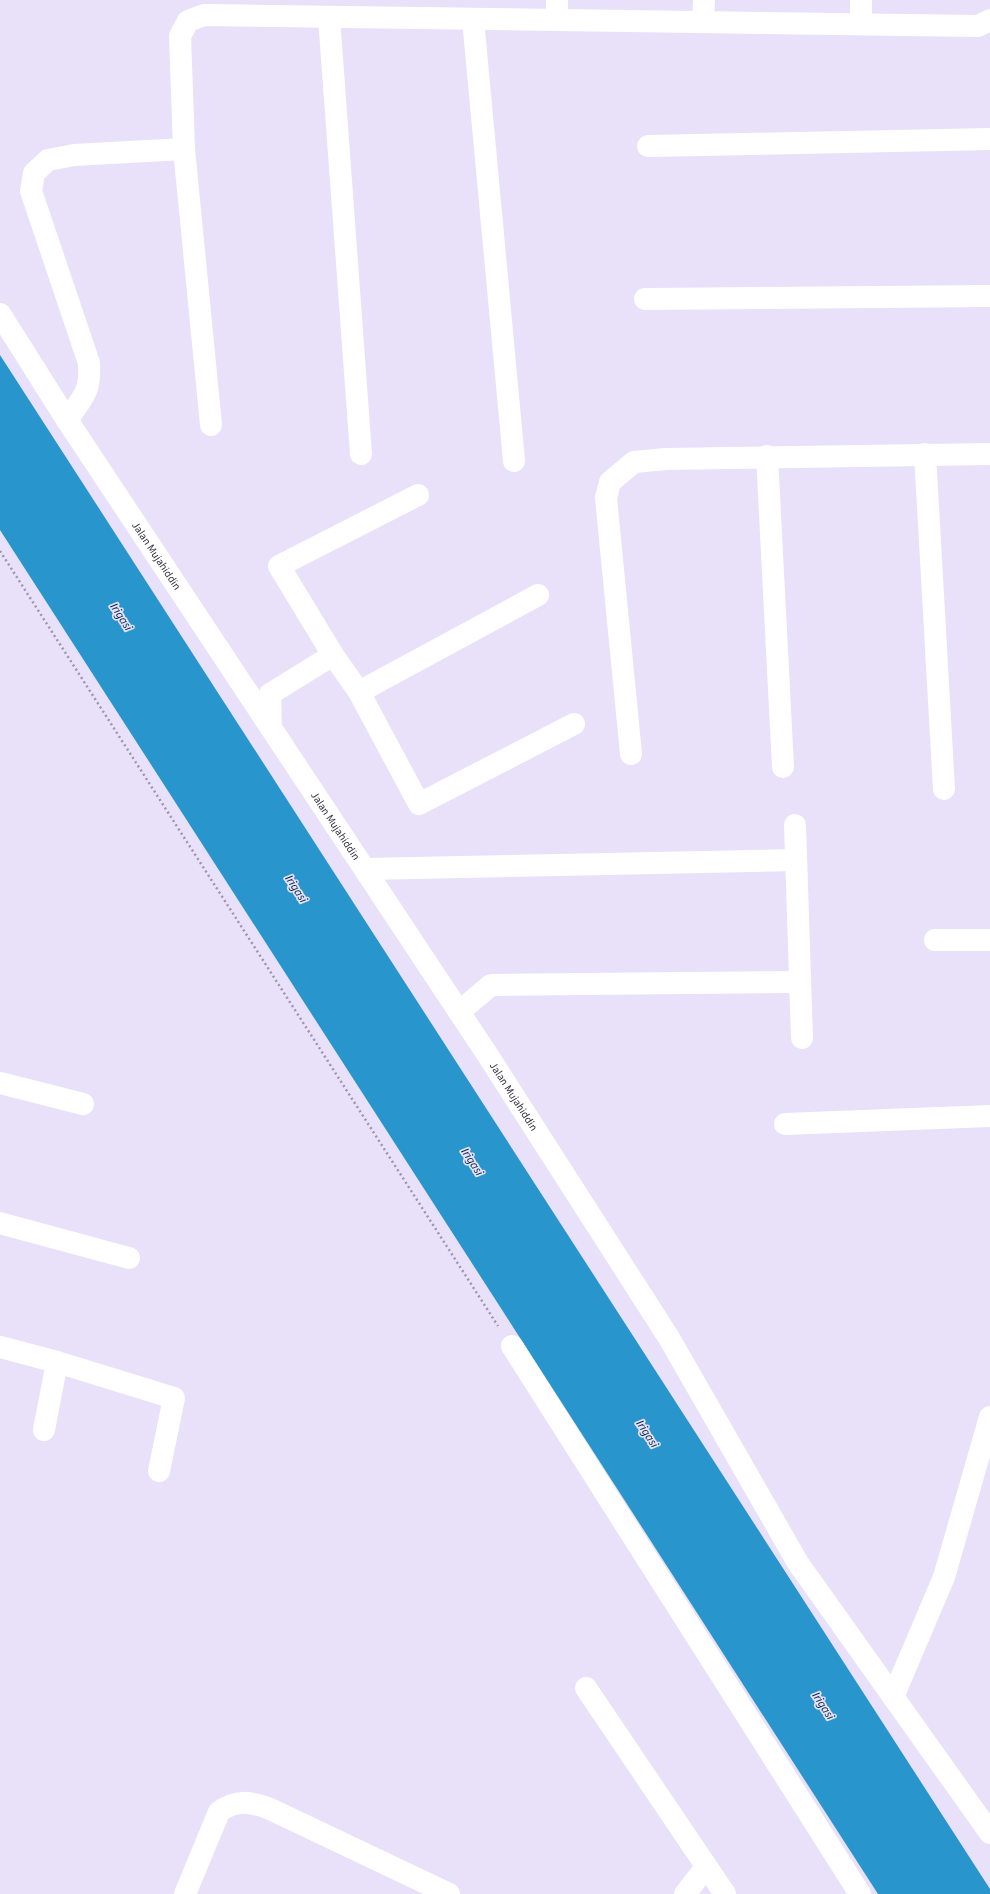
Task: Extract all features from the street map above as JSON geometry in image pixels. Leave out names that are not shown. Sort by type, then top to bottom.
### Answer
[{"type":"street","points":[[703,22],[704,0]]},
{"type":"street","points":[[861,0],[861,24]]},
{"type":"street","points":[[211,425],[184,149],[180,36],[188,21],[204,15],[260,8],[329,17],[414,9],[472,19],[557,10],[703,22],[978,26],[990,20]]},
{"type":"street","points":[[329,17],[362,454]]},
{"type":"street","points":[[472,19],[514,461]]},
{"type":"street","points":[[648,146],[990,139]]},
{"type":"street","points":[[67,420],[86,393],[90,380],[89,363],[31,191],[34,172],[48,160],[74,155],[184,149]]},
{"type":"street","points":[[645,299],[990,296]]},
{"type":"street","name":"Jalan Mujahiddin","points":[[0,314],[67,420],[459,1012],[669,1338],[798,1563],[990,1833]]},
{"type":"street","points":[[925,454],[944,789]]},
{"type":"street","points":[[632,754],[606,498],[610,482],[634,462],[666,459],[767,456],[990,454]]},
{"type":"street","points":[[767,456],[783,767]]},
{"type":"street","points":[[418,495],[279,566],[333,655],[359,692],[419,804],[574,724]]},
{"type":"street","points":[[359,692],[538,595]]},
{"type":"street","points":[[271,728],[270,694],[333,655]]},
{"type":"street","points":[[795,825],[802,1038]]},
{"type":"street","points":[[364,869],[796,860]]},
{"type":"street","points":[[935,940],[990,940]]},
{"type":"street","points":[[459,1012],[491,985],[800,982]]},
{"type":"street","points":[[0,1082],[83,1104]]},
{"type":"street","points":[[784,1124],[990,1116]]},
{"type":"street","points":[[0,1223],[129,1258]]},
{"type":"street","points":[[512,1346],[860,1894]]},
{"type":"street","points":[[0,1347],[57,1362],[174,1398],[159,1471]]},
{"type":"street","points":[[44,1430],[57,1362]]},
{"type":"street","points":[[893,1697],[944,1577],[990,1417]]},
{"type":"street","points":[[586,1688],[725,1894]]},
{"type":"street","points":[[185,1894],[219,1812],[228,1805],[249,1802],[268,1808],[449,1894]]},
{"type":"street","points":[[685,1894],[706,1867]]},
{"type":"path","points":[[0,551],[512,1346]]},
{"type":"water","name":"Irigasi","points":[[0,355],[990,1889],[990,1894],[878,1894],[0,530]]}]
